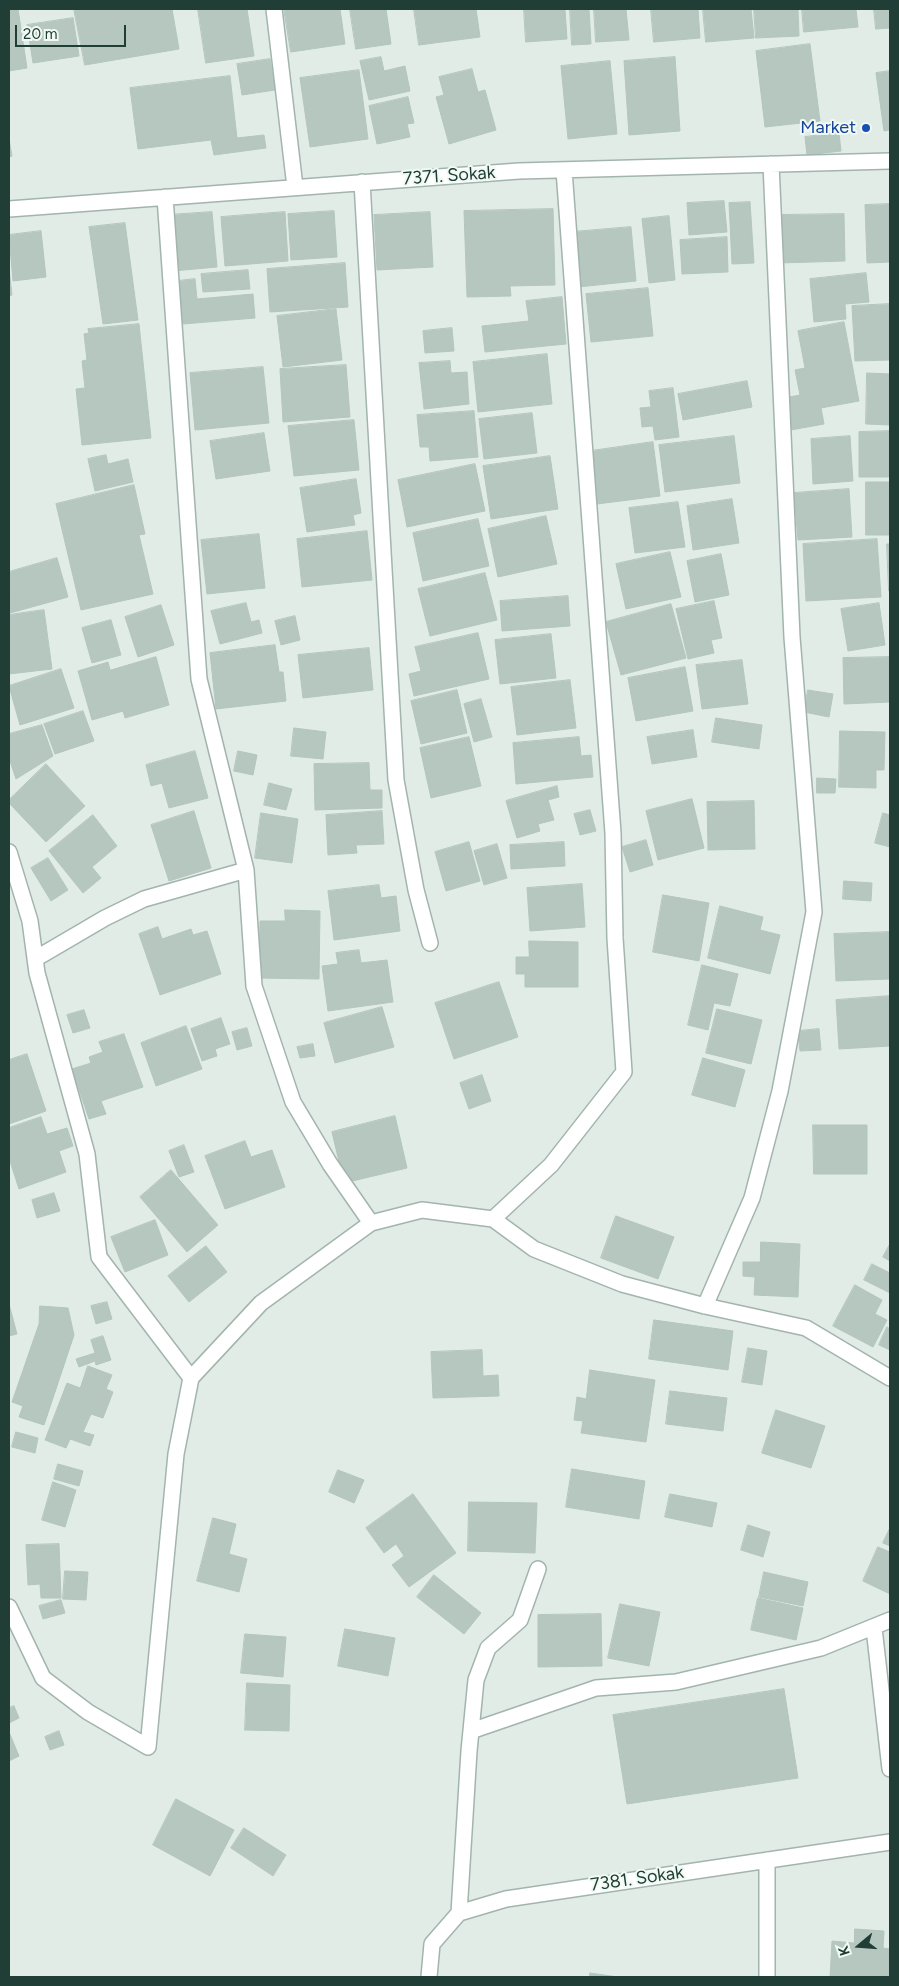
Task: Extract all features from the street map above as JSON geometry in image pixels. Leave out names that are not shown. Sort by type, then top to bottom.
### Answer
[{"type":"street","points":[[274,9],[295,187]]},
{"type":"street","name":"7371. Sokak","points":[[9,209],[362,182],[564,170],[890,161]]},
{"type":"street","points":[[705,1306],[752,1198],[780,1090],[814,912],[792,637],[770,164]]},
{"type":"street","points":[[493,1219],[551,1165],[624,1072],[615,938],[613,832],[564,170]]},
{"type":"street","points":[[362,182],[396,780],[416,890],[430,943]]},
{"type":"street","points":[[165,197],[198,679],[246,870],[254,986],[293,1102],[330,1164],[371,1223]]},
{"type":"street","points":[[9,852],[30,921],[37,973],[87,1154],[99,1257],[191,1378]]},
{"type":"street","points":[[35,959],[105,918],[144,899],[246,870]]},
{"type":"street","points":[[9,1607],[43,1678],[88,1712],[148,1747],[176,1454],[191,1378],[262,1303],[371,1223],[422,1210],[493,1219],[534,1249],[622,1284],[705,1306],[806,1328],[890,1378]]},
{"type":"street","points":[[429,1977],[432,1944],[459,1913],[476,1680],[488,1648],[520,1620],[538,1569]]},
{"type":"street","points":[[471,1731],[596,1688],[676,1682],[821,1648],[890,1620]]},
{"type":"street","points":[[874,1628],[890,1770]]},
{"type":"street","name":"7381. Sokak","points":[[459,1913],[506,1899],[890,1842]]},
{"type":"street","points":[[766,1860],[767,1977]]},
{"type":"building","points":[[9,9],[18,9],[27,68],[9,71]]},
{"type":"building","points":[[74,9],[172,9],[179,49],[85,65]]},
{"type":"building","points":[[198,9],[247,9],[254,56],[206,63]]},
{"type":"building","points":[[284,9],[340,9],[345,44],[291,52]]},
{"type":"building","points":[[350,9],[386,9],[391,44],[356,49]]},
{"type":"building","points":[[414,9],[476,9],[480,37],[419,45]]},
{"type":"building","points":[[524,9],[565,9],[567,39],[526,42]]},
{"type":"building","points":[[570,9],[589,9],[591,44],[572,45]]},
{"type":"building","points":[[594,9],[626,9],[629,40],[596,42]]},
{"type":"building","points":[[651,9],[698,9],[700,38],[654,42]]},
{"type":"building","points":[[703,9],[751,9],[754,38],[706,42]]},
{"type":"building","points":[[754,9],[798,9],[799,36],[756,38]]},
{"type":"building","points":[[802,9],[856,9],[858,27],[804,32]]},
{"type":"building","points":[[874,9],[890,9],[890,28],[876,29]]},
{"type":"building","points":[[73,18],[79,56],[33,63],[27,25]]},
{"type":"building","points":[[810,44],[820,121],[765,127],[756,51]]},
{"type":"building","points":[[381,57],[384,71],[405,66],[410,91],[369,100],[360,61]]},
{"type":"building","points":[[675,57],[680,131],[629,135],[624,61]]},
{"type":"building","points":[[270,59],[275,90],[242,95],[237,64]]},
{"type":"building","points":[[610,61],[617,134],[568,139],[561,66]]},
{"type":"building","points":[[472,69],[478,92],[485,90],[496,130],[449,144],[436,97],[444,95],[439,77]]},
{"type":"building","points":[[359,70],[368,139],[310,147],[300,78]]},
{"type":"building","points":[[890,71],[890,130],[884,131],[876,73]]},
{"type":"building","points":[[230,76],[237,138],[264,135],[266,148],[214,155],[211,140],[138,149],[130,88]]},
{"type":"building","points":[[408,97],[414,123],[407,124],[410,137],[377,144],[369,106]]},
{"type":"building","points":[[839,133],[841,151],[807,155],[805,137]]},
{"type":"building","points":[[9,139],[12,156],[9,157]]},
{"type":"building","points":[[724,201],[727,232],[689,235],[687,203]]},
{"type":"building","points":[[750,202],[754,263],[732,264],[729,203]]},
{"type":"building","points":[[890,204],[890,262],[867,263],[865,205]]},
{"type":"building","points":[[553,209],[555,285],[510,286],[511,296],[467,297],[464,211]]},
{"type":"building","points":[[334,211],[337,257],[291,260],[288,214]]},
{"type":"building","points":[[212,212],[217,267],[173,271],[168,215]]},
{"type":"building","points":[[285,212],[288,261],[225,266],[221,217]]},
{"type":"building","points":[[430,212],[433,267],[377,270],[374,215]]},
{"type":"building","points":[[844,214],[845,261],[779,263],[777,215]]},
{"type":"building","points":[[669,216],[675,280],[649,283],[642,219]]},
{"type":"building","points":[[125,223],[138,320],[103,324],[89,227]]},
{"type":"building","points":[[631,227],[636,281],[578,287],[572,232]]},
{"type":"building","points":[[41,231],[46,277],[13,281],[9,235]]},
{"type":"building","points":[[727,237],[728,272],[682,274],[680,240]]},
{"type":"building","points":[[345,263],[348,307],[270,312],[267,269]]},
{"type":"building","points":[[9,268],[12,295],[9,296]]},
{"type":"building","points":[[248,270],[250,289],[203,292],[201,274]]},
{"type":"building","points":[[866,273],[869,302],[845,304],[846,319],[814,322],[810,279]]},
{"type":"building","points":[[195,279],[197,299],[253,294],[255,318],[183,324],[178,281]]},
{"type":"building","points":[[648,288],[653,336],[591,342],[586,294]]},
{"type":"building","points":[[562,297],[566,344],[485,352],[482,326],[529,321],[526,301]]},
{"type":"building","points":[[890,304],[890,360],[855,361],[852,306]]},
{"type":"building","points":[[336,309],[342,360],[283,367],[277,316]]},
{"type":"building","points":[[844,322],[859,401],[821,408],[824,424],[791,430],[784,398],[800,395],[795,370],[805,368],[798,331]]},
{"type":"building","points":[[139,324],[151,438],[82,445],[76,389],[85,388],[82,361],[87,360],[84,334],[89,333],[88,329]]},
{"type":"building","points":[[452,328],[454,351],[425,353],[423,331]]},
{"type":"building","points":[[547,354],[552,404],[478,412],[473,362]]},
{"type":"building","points":[[450,361],[451,373],[467,372],[469,404],[424,409],[419,363]]},
{"type":"building","points":[[346,365],[350,417],[283,422],[280,369]]},
{"type":"building","points":[[263,367],[269,423],[195,430],[190,373]]},
{"type":"building","points":[[867,373],[890,374],[890,425],[866,424]]},
{"type":"building","points":[[747,381],[752,407],[683,420],[678,394]]},
{"type":"building","points":[[673,388],[679,437],[655,440],[653,426],[642,427],[640,408],[651,407],[649,391]]},
{"type":"building","points":[[474,411],[478,457],[430,461],[429,447],[420,447],[417,415]]},
{"type":"building","points":[[532,413],[537,453],[484,459],[479,419]]},
{"type":"building","points":[[354,420],[359,470],[294,476],[288,426]]},
{"type":"building","points":[[890,431],[890,477],[859,477],[859,432]]},
{"type":"building","points":[[264,433],[270,471],[216,479],[210,441]]},
{"type":"building","points":[[734,436],[740,483],[665,492],[659,445]]},
{"type":"building","points":[[850,436],[853,481],[813,484],[811,439]]},
{"type":"building","points":[[653,442],[660,496],[597,504],[591,451]]},
{"type":"building","points":[[106,455],[108,464],[128,459],[133,482],[95,491],[88,459]]},
{"type":"building","points":[[550,456],[558,509],[491,519],[483,466]]},
{"type":"building","points":[[475,464],[485,511],[407,527],[398,480]]},
{"type":"building","points":[[356,479],[361,513],[353,515],[355,525],[307,532],[300,488]]},
{"type":"building","points":[[866,482],[890,482],[890,535],[866,535]]},
{"type":"building","points":[[134,485],[145,534],[139,535],[153,594],[81,610],[56,504]]},
{"type":"building","points":[[849,489],[852,537],[798,540],[794,493]]},
{"type":"building","points":[[732,499],[739,543],[693,550],[687,506]]},
{"type":"building","points":[[678,502],[685,547],[635,553],[629,508]]},
{"type":"building","points":[[546,516],[557,564],[498,577],[488,529]]},
{"type":"building","points":[[478,519],[489,566],[423,581],[413,533]]},
{"type":"building","points":[[367,531],[372,580],[302,587],[297,539]]},
{"type":"building","points":[[259,534],[265,588],[207,594],[201,540]]},
{"type":"building","points":[[877,539],[881,597],[806,601],[803,544]]},
{"type":"building","points":[[887,544],[890,544],[890,591],[889,591]]},
{"type":"building","points":[[670,552],[681,597],[626,609],[616,564]]},
{"type":"building","points":[[721,554],[729,595],[695,602],[687,561]]},
{"type":"building","points":[[57,558],[68,597],[10,613],[9,572]]},
{"type":"building","points":[[485,573],[497,620],[430,636],[418,589]]},
{"type":"building","points":[[568,596],[570,626],[502,631],[500,601]]},
{"type":"building","points":[[714,601],[722,638],[711,640],[714,653],[688,659],[676,609]]},
{"type":"building","points":[[246,603],[251,622],[259,620],[262,633],[220,644],[211,611]]},
{"type":"building","points":[[879,603],[885,645],[848,651],[841,609]]},
{"type":"building","points":[[671,604],[686,658],[621,675],[606,622]]},
{"type":"building","points":[[161,605],[174,645],[138,657],[125,617]]},
{"type":"building","points":[[44,610],[52,669],[9,674],[9,615]]},
{"type":"building","points":[[295,616],[300,640],[281,645],[275,621]]},
{"type":"building","points":[[111,620],[121,655],[92,663],[82,628]]},
{"type":"building","points":[[478,633],[489,679],[414,696],[409,674],[421,671],[415,647]]},
{"type":"building","points":[[551,634],[556,678],[500,684],[495,640]]},
{"type":"building","points":[[275,645],[279,672],[283,672],[286,701],[216,709],[210,653]]},
{"type":"building","points":[[369,648],[373,690],[303,698],[298,655]]},
{"type":"building","points":[[156,657],[169,705],[125,718],[123,711],[92,720],[78,671],[108,662],[110,670]]},
{"type":"building","points":[[890,657],[890,702],[844,704],[843,658]]},
{"type":"building","points":[[742,660],[748,704],[702,709],[696,665]]},
{"type":"building","points":[[685,667],[693,711],[636,721],[628,678]]},
{"type":"building","points":[[61,669],[74,708],[20,725],[9,686]]},
{"type":"building","points":[[570,680],[576,728],[517,735],[511,687]]},
{"type":"building","points":[[457,690],[467,733],[421,744],[411,701]]},
{"type":"building","points":[[808,690],[833,694],[829,717],[804,712]]},
{"type":"building","points":[[481,699],[492,737],[474,742],[464,704]]},
{"type":"building","points":[[83,711],[94,741],[55,754],[44,724]]},
{"type":"building","points":[[716,718],[762,725],[759,749],[712,742]]},
{"type":"building","points":[[42,725],[53,756],[16,779],[9,758],[9,734]]},
{"type":"building","points":[[294,728],[326,732],[323,759],[291,756]]},
{"type":"building","points":[[693,730],[697,757],[652,764],[647,737]]},
{"type":"building","points":[[840,731],[885,732],[884,770],[876,770],[876,788],[839,787]]},
{"type":"building","points":[[469,737],[481,786],[431,798],[420,748]]},
{"type":"building","points":[[579,737],[581,756],[591,755],[593,777],[516,784],[513,743]]},
{"type":"building","points":[[195,751],[208,798],[169,808],[162,783],[151,786],[146,765]]},
{"type":"building","points":[[238,751],[257,755],[253,775],[234,771]]},
{"type":"building","points":[[369,763],[370,790],[382,790],[382,808],[315,810],[314,764]]},
{"type":"building","points":[[46,764],[85,806],[46,842],[9,803],[9,800]]},
{"type":"building","points":[[817,778],[836,779],[835,793],[817,793]]},
{"type":"building","points":[[269,783],[292,789],[286,810],[264,805]]},
{"type":"building","points":[[557,786],[559,797],[548,800],[554,820],[538,824],[540,831],[517,838],[506,801]]},
{"type":"building","points":[[692,799],[704,848],[658,860],[646,811]]},
{"type":"building","points":[[754,801],[755,849],[708,850],[707,802]]},
{"type":"building","points":[[590,810],[596,831],[580,835],[574,814]]},
{"type":"building","points":[[194,811],[211,868],[169,881],[151,825]]},
{"type":"building","points":[[382,811],[384,844],[356,845],[357,853],[328,855],[326,815]]},
{"type":"building","points":[[261,813],[298,819],[292,863],[255,858]]},
{"type":"building","points":[[883,813],[890,815],[890,847],[875,843]]},
{"type":"building","points":[[93,815],[117,846],[92,867],[101,878],[83,893],[49,851]]},
{"type":"building","points":[[646,840],[653,865],[630,872],[622,847]]},
{"type":"building","points":[[469,842],[480,881],[446,891],[435,852]]},
{"type":"building","points":[[564,842],[565,866],[511,869],[510,845]]},
{"type":"building","points":[[497,844],[507,878],[484,885],[474,851]]},
{"type":"building","points":[[48,858],[68,890],[51,901],[31,868]]},
{"type":"building","points":[[844,881],[872,883],[871,901],[843,899]]},
{"type":"building","points":[[582,884],[585,927],[530,931],[527,888]]},
{"type":"building","points":[[379,885],[381,898],[396,896],[400,931],[334,940],[328,891]]},
{"type":"building","points":[[663,895],[709,903],[699,961],[653,952]]},
{"type":"building","points":[[720,906],[763,917],[760,930],[780,935],[770,974],[708,958]]},
{"type":"building","points":[[285,910],[320,911],[319,979],[259,978],[260,921],[285,921]]},
{"type":"building","points":[[158,927],[162,939],[191,929],[193,935],[207,931],[221,974],[160,995],[139,934]]},
{"type":"building","points":[[890,932],[890,979],[836,981],[834,934]]},
{"type":"building","points":[[529,941],[578,942],[578,987],[525,987],[525,974],[516,974],[516,957],[529,957]]},
{"type":"building","points":[[359,950],[361,963],[387,960],[393,1002],[328,1011],[322,966],[338,964],[336,953]]},
{"type":"building","points":[[702,965],[738,974],[730,1006],[714,1003],[708,1030],[688,1025]]},
{"type":"building","points":[[499,982],[518,1037],[454,1059],[435,1003]]},
{"type":"building","points":[[890,996],[890,1046],[839,1049],[836,1000]]},
{"type":"building","points":[[382,1007],[394,1047],[335,1063],[324,1023]]},
{"type":"building","points":[[717,1009],[762,1020],[751,1064],[706,1053]]},
{"type":"building","points":[[84,1010],[90,1028],[73,1033],[67,1015]]},
{"type":"building","points":[[221,1018],[230,1044],[215,1049],[217,1056],[202,1061],[191,1029]]},
{"type":"building","points":[[186,1026],[202,1069],[156,1086],[141,1043]]},
{"type":"building","points":[[247,1028],[252,1046],[237,1050],[232,1032]]},
{"type":"building","points":[[819,1029],[821,1050],[800,1051],[798,1031]]},
{"type":"building","points":[[124,1034],[143,1087],[101,1101],[106,1114],[89,1119],[72,1069],[91,1063],[89,1057],[103,1052],[99,1042]]},
{"type":"building","points":[[313,1044],[315,1056],[300,1058],[297,1047]]},
{"type":"building","points":[[27,1054],[46,1111],[9,1124],[9,1060]]},
{"type":"building","points":[[703,1058],[745,1070],[735,1107],[692,1095]]},
{"type":"building","points":[[482,1075],[491,1101],[469,1109],[460,1083]]},
{"type":"building","points":[[395,1116],[407,1168],[344,1183],[332,1132]]},
{"type":"building","points":[[41,1117],[47,1134],[67,1128],[73,1146],[59,1151],[66,1172],[19,1189],[9,1158],[9,1128]]},
{"type":"building","points":[[813,1125],[867,1125],[867,1174],[814,1174]]},
{"type":"building","points":[[245,1141],[251,1157],[272,1150],[285,1187],[225,1209],[205,1156]]},
{"type":"building","points":[[184,1145],[194,1172],[179,1177],[169,1151]]},
{"type":"building","points":[[171,1170],[218,1225],[187,1252],[140,1197]]},
{"type":"building","points":[[54,1193],[60,1211],[37,1218],[32,1200]]},
{"type":"building","points":[[616,1216],[674,1237],[658,1279],[601,1258]]},
{"type":"building","points":[[155,1220],[168,1255],[125,1272],[111,1237]]},
{"type":"building","points":[[761,1242],[800,1244],[798,1297],[754,1295],[755,1277],[743,1276],[743,1262],[760,1262]]},
{"type":"building","points":[[890,1244],[890,1261],[883,1257]]},
{"type":"building","points":[[206,1246],[227,1272],[189,1302],[168,1276]]},
{"type":"building","points":[[872,1264],[890,1273],[890,1293],[864,1280]]},
{"type":"building","points":[[855,1285],[882,1300],[875,1314],[887,1320],[873,1347],[833,1326]]},
{"type":"building","points":[[107,1302],[112,1319],[96,1324],[91,1306]]},
{"type":"building","points":[[9,1304],[17,1334],[9,1336]]},
{"type":"building","points":[[40,1306],[68,1308],[74,1335],[44,1425],[19,1417],[23,1406],[12,1402],[39,1324]]},
{"type":"building","points":[[654,1320],[733,1331],[728,1370],[649,1359]]},
{"type":"building","points":[[887,1327],[890,1329],[890,1350],[879,1345]]},
{"type":"building","points":[[103,1336],[111,1360],[96,1365],[95,1361],[79,1367],[76,1359],[95,1353],[91,1340]]},
{"type":"building","points":[[748,1348],[767,1351],[762,1385],[742,1382]]},
{"type":"building","points":[[482,1350],[483,1376],[498,1375],[499,1396],[433,1398],[431,1352]]},
{"type":"building","points":[[88,1366],[112,1375],[106,1389],[113,1392],[103,1418],[91,1414],[83,1432],[94,1435],[90,1446],[70,1439],[66,1448],[45,1440],[67,1383],[80,1388]]},
{"type":"building","points":[[590,1370],[655,1380],[646,1442],[581,1433],[583,1421],[574,1420],[577,1397],[586,1399]]},
{"type":"building","points":[[670,1391],[727,1398],[723,1431],[666,1424]]},
{"type":"building","points":[[776,1410],[825,1426],[811,1468],[762,1453]]},
{"type":"building","points":[[16,1432],[38,1438],[35,1453],[12,1447]]},
{"type":"building","points":[[58,1464],[83,1471],[79,1486],[54,1479]]},
{"type":"building","points":[[572,1469],[645,1481],[639,1519],[566,1507]]},
{"type":"building","points":[[338,1470],[364,1480],[354,1503],[329,1492]]},
{"type":"building","points":[[53,1482],[76,1490],[65,1527],[42,1520]]},
{"type":"building","points":[[413,1494],[456,1553],[409,1587],[392,1565],[404,1556],[396,1544],[384,1553],[366,1528]]},
{"type":"building","points":[[670,1494],[717,1503],[712,1527],[665,1517]]},
{"type":"building","points":[[469,1502],[537,1503],[535,1553],[468,1551]]},
{"type":"building","points":[[213,1518],[236,1524],[229,1554],[247,1559],[239,1592],[197,1581]]},
{"type":"building","points":[[748,1525],[770,1532],[763,1557],[741,1550]]},
{"type":"building","points":[[890,1528],[890,1546],[883,1543]]},
{"type":"building","points":[[59,1544],[61,1598],[41,1598],[40,1584],[28,1585],[26,1545]]},
{"type":"building","points":[[878,1547],[890,1552],[890,1594],[863,1581]]},
{"type":"building","points":[[65,1571],[88,1572],[86,1600],[63,1599]]},
{"type":"building","points":[[764,1572],[808,1582],[803,1606],[759,1597]]},
{"type":"building","points":[[434,1575],[481,1613],[464,1634],[417,1597]]},
{"type":"building","points":[[758,1598],[803,1608],[796,1640],[751,1630]]},
{"type":"building","points":[[61,1600],[65,1613],[43,1619],[39,1606]]},
{"type":"building","points":[[620,1604],[660,1612],[649,1666],[608,1658]]},
{"type":"building","points":[[601,1614],[602,1666],[538,1667],[538,1615]]},
{"type":"building","points":[[345,1629],[395,1638],[388,1676],[338,1666]]},
{"type":"building","points":[[245,1634],[286,1637],[283,1677],[241,1673]]},
{"type":"building","points":[[247,1683],[290,1685],[289,1731],[245,1730]]},
{"type":"building","points":[[784,1689],[798,1778],[627,1804],[613,1715]]},
{"type":"building","points":[[14,1706],[19,1718],[9,1723],[9,1708]]},
{"type":"building","points":[[59,1731],[64,1745],[50,1750],[45,1737]]},
{"type":"building","points":[[9,1732],[19,1756],[9,1761]]},
{"type":"building","points":[[176,1799],[234,1830],[210,1876],[153,1845]]},
{"type":"building","points":[[244,1828],[286,1855],[273,1876],[231,1848]]},
{"type":"building","points":[[855,1929],[884,1931],[883,1948],[890,1949],[890,1977],[830,1977],[832,1941],[854,1943]]},
{"type":"building","points":[[590,1973],[618,1977],[590,1977]]},
{"type":"place","name":"Market","points":[[866,128]]}]
